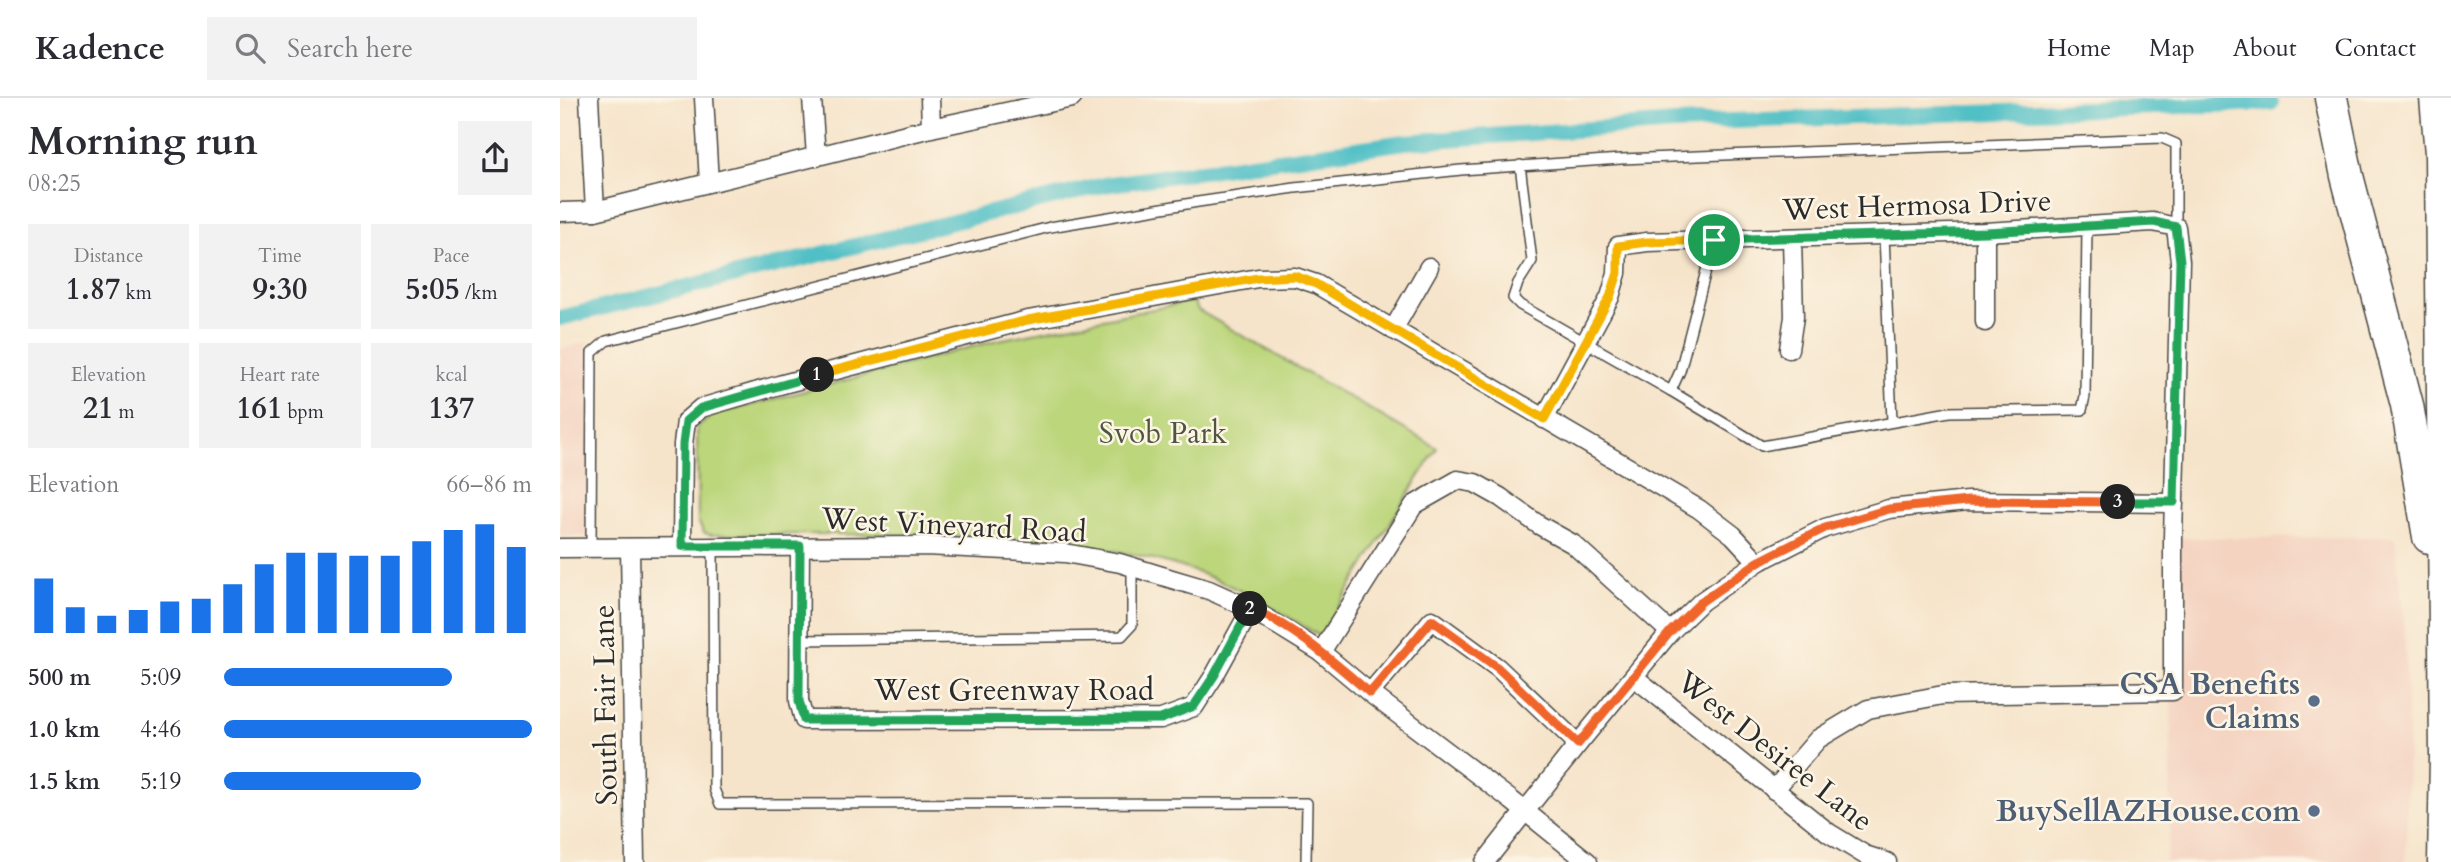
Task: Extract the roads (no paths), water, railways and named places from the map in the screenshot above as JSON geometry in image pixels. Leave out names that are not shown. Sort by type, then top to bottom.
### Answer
[{"type":"highway","points":[[2331,98],[2347,176],[2407,405],[2416,456],[2429,538],[2439,741],[2446,757]]},
{"type":"highway","points":[[2436,98],[2441,153],[2446,757],[2444,862]]},
{"type":"street","points":[[589,98],[595,211]]},
{"type":"street","points":[[704,98],[709,182]]},
{"type":"street","points":[[812,98],[816,157]]},
{"type":"street","points":[[930,98],[931,128]]},
{"type":"street","points":[[560,212],[595,211],[931,128],[1061,99]]},
{"type":"street","name":"West Hermosa Drive","points":[[1586,342],[1610,297],[1618,273],[1618,246],[1647,242],[1986,232],[2154,222],[2176,227]]},
{"type":"street","points":[[1774,790],[1818,739],[1868,709],[1943,695],[2173,691],[2180,261],[2176,227]]},
{"type":"street","points":[[1986,232],[1986,322]]},
{"type":"street","points":[[1789,349],[1794,317],[1792,238]]},
{"type":"street","points":[[1393,330],[1429,267]]},
{"type":"street","points":[[682,546],[683,444],[686,421],[701,408],[1028,320],[1258,278],[1295,276],[1316,284],[1699,509],[1733,535],[1758,562]]},
{"type":"street","points":[[1544,419],[1586,342]]},
{"type":"street","points":[[1321,652],[1414,505],[1458,480],[1475,483],[1573,544],[1670,632]]},
{"type":"street","points":[[1485,862],[1670,632],[1702,601],[1758,562],[1825,528],[1889,509],[1968,501],[2174,502]]},
{"type":"street","points":[[800,546],[800,640]]},
{"type":"street","name":"West Vineyard Road","points":[[560,548],[926,546],[1065,553],[1132,567],[1209,590],[1251,609],[1321,652],[1588,862]]},
{"type":"street","name":"South Fair Lane","points":[[630,548],[635,862]]},
{"type":"street","name":"West Greenway Road","points":[[800,640],[799,701],[804,720],[1161,719],[1194,706],[1251,609]]},
{"type":"street","points":[[1370,693],[1432,620],[1498,668],[1578,744]]},
{"type":"street","name":"West Desiree Lane","points":[[1634,677],[1829,833],[1865,855],[1887,862]]},
{"type":"lane","points":[[591,548],[592,353],[606,341],[1050,227],[1295,188],[1520,165],[2162,138],[2176,144],[2176,227]]},
{"type":"lane","points":[[1520,165],[1532,261],[1518,283],[1513,298],[1520,305],[1762,446],[1949,412],[2082,410],[2085,396],[2087,226]]},
{"type":"lane","points":[[1884,235],[1892,421]]},
{"type":"lane","points":[[1671,391],[1680,371],[1714,240]]},
{"type":"lane","points":[[713,546],[714,789],[720,804],[1307,803],[1307,862]]},
{"type":"lane","points":[[800,640],[1122,636],[1132,625],[1132,567]]},
{"type":"waterway","points":[[560,318],[1104,185],[1405,142],[1674,123],[2271,103]]},
{"type":"place","name":"CSA Benefits Claims","points":[[2314,701]]},
{"type":"place","name":"BuySellAZHouse.com","points":[[2314,811]]},
{"type":"park label","name":"Svob Park","points":[[1163,433]]}]
